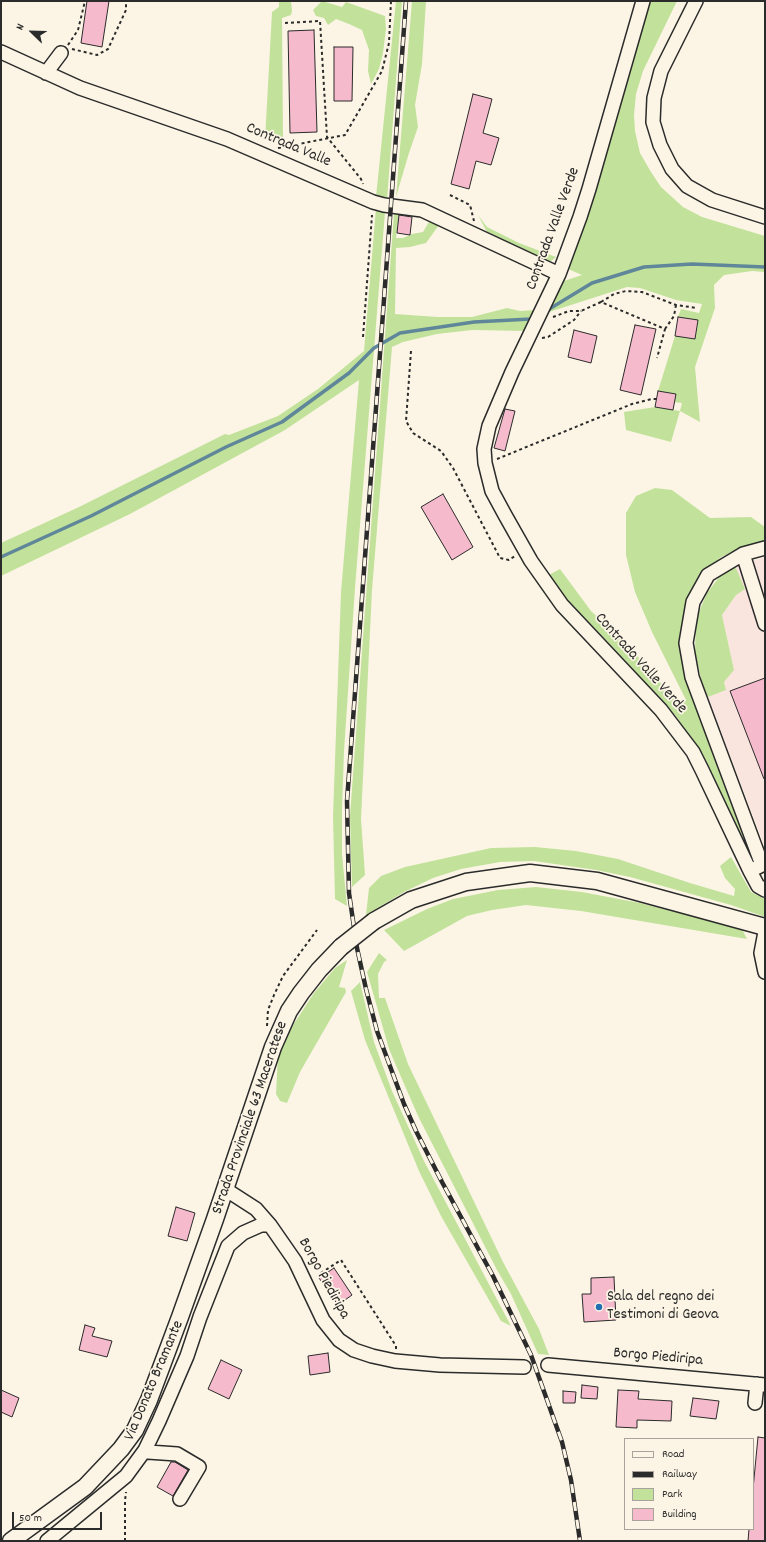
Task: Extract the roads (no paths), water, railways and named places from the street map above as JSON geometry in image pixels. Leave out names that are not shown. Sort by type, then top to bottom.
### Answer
[{"type":"main road","name":"Strada Provinciale 63 Maceratese","points":[[11,1541],[85,1487],[121,1449],[134,1430],[149,1400],[180,1317],[226,1189],[273,1047],[289,1011],[319,970],[341,948],[374,921],[412,900],[466,882],[530,873],[597,881],[765,927]]},
{"type":"street","name":"Contrada Valle Verde","points":[[643,1],[589,189],[559,274],[512,372],[489,426],[484,449],[485,463],[492,491],[505,515],[531,561],[562,605],[661,710],[681,734],[702,770],[758,886],[765,890]]},
{"type":"street","points":[[696,1],[662,71],[654,98],[653,122],[660,146],[672,169],[687,186],[712,200],[765,217]]},
{"type":"street","name":"Contrada Valle","points":[[1,52],[80,88],[227,138],[369,200],[384,205],[422,210],[559,274]]},
{"type":"street","points":[[46,73],[61,53]]},
{"type":"street","points":[[750,871],[762,866],[692,677],[686,643],[693,602],[708,575],[743,554],[765,548]]},
{"type":"street","points":[[743,554],[765,624]]},
{"type":"street","points":[[765,932],[761,952],[765,972]]},
{"type":"street","name":"Borgo Piediripa","points":[[226,1189],[256,1209],[270,1225],[294,1261],[323,1320],[339,1340],[354,1350],[395,1361],[524,1367]]},
{"type":"street","name":"Via Donato Bramante","points":[[48,1541],[126,1476],[145,1450],[187,1356],[200,1317],[228,1246],[243,1233],[261,1225],[270,1225]]},
{"type":"street","name":"Borgo Piediripa","points":[[548,1365],[761,1384]]},
{"type":"street","points":[[755,1403],[761,1384]]},
{"type":"street","points":[[145,1450],[148,1452],[177,1454],[199,1467],[180,1499]]},
{"type":"waterway","points":[[546,311],[592,283],[644,267],[692,264],[765,267]]},
{"type":"waterway","points":[[1,557],[91,516],[226,447],[282,422],[349,373],[374,348],[400,333],[474,322],[533,318]]},
{"type":"railway","points":[[406,1],[347,801],[349,893],[357,948],[377,1031],[404,1104],[416,1131],[493,1276],[531,1355],[562,1442],[571,1480],[580,1541]]},
{"type":"place","name":"Sala del regno dei Testimoni di Geova","points":[[599,1307]]}]
